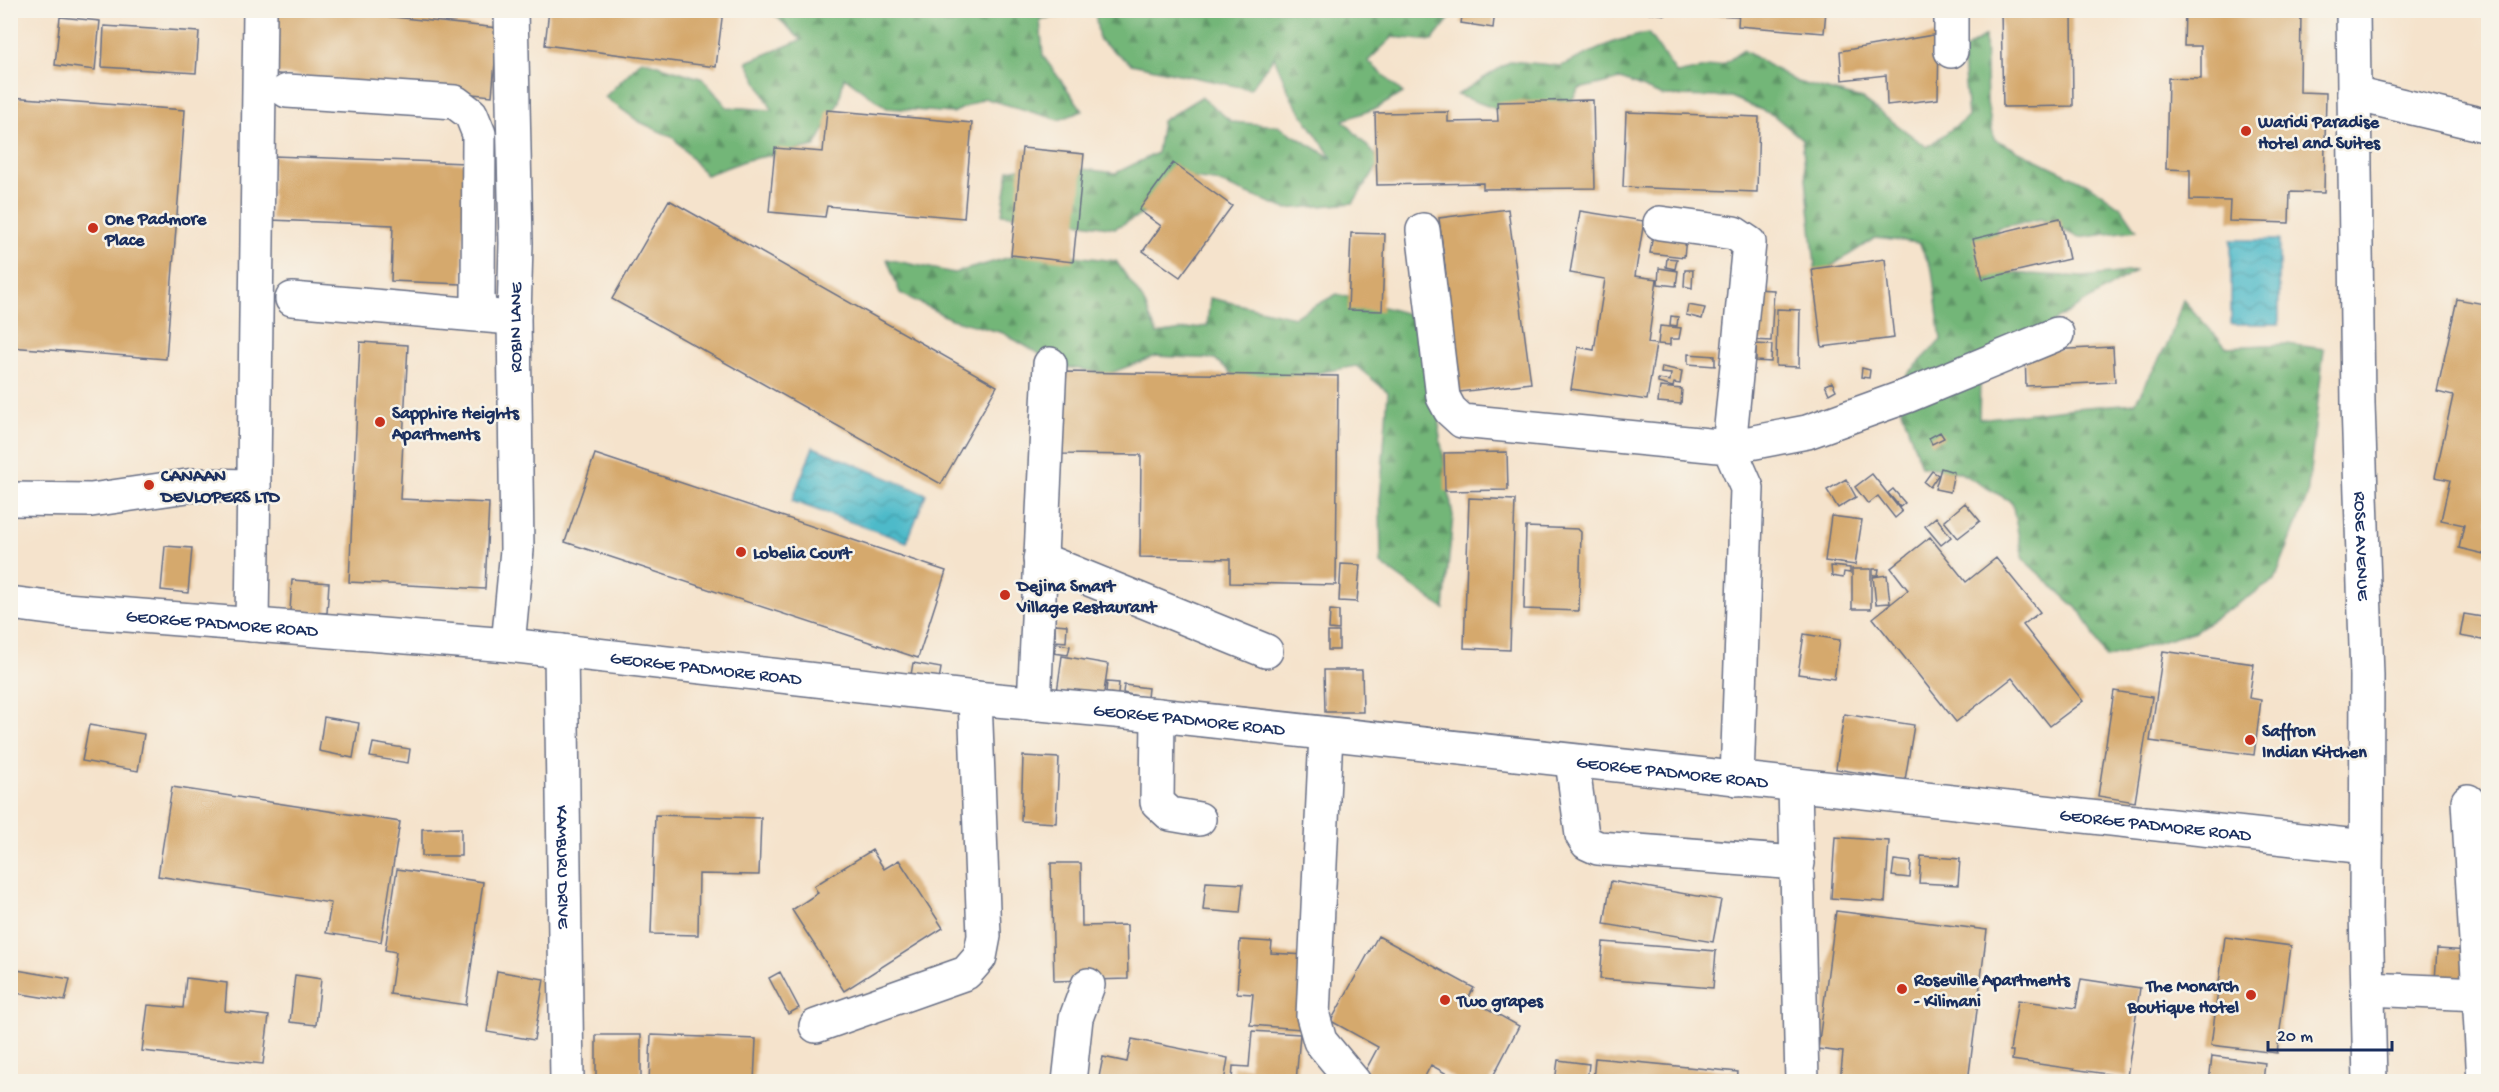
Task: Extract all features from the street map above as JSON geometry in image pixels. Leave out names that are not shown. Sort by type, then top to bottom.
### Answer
[{"type":"street","points":[[252,625],[260,10]]},
{"type":"street","name":"ROBIN LANE","points":[[508,645],[517,550],[514,319],[516,243],[512,10]]},
{"type":"street","points":[[1951,10],[1951,51]]},
{"type":"street","name":"ROSE AVENUE","points":[[2353,10],[2358,404],[2367,676],[2366,848],[2370,1082]]},
{"type":"street","points":[[287,91],[455,102],[471,114],[479,134],[478,297],[481,315]]},
{"type":"street","points":[[2354,94],[2488,126]]},
{"type":"street","points":[[1660,223],[1734,233],[1749,243],[1729,447],[1747,488],[1737,778]]},
{"type":"street","points":[[1423,230],[1443,398],[1450,410],[1462,422],[1729,447],[1807,432],[1907,396],[2057,334]]},
{"type":"street","points":[[292,299],[514,319]]},
{"type":"street","points":[[1034,704],[1050,364]]},
{"type":"street","points":[[10,499],[91,500],[194,485],[254,486]]},
{"type":"street","points":[[1040,559],[1266,651]]},
{"type":"street","name":"GEORGE PADMORE ROAD","points":[[10,603],[65,610],[508,645],[975,698],[1737,778],[2366,848]]},
{"type":"street","name":"KAMBURU DRIVE","points":[[561,651],[567,1082]]},
{"type":"street","points":[[816,1026],[966,973],[980,957],[984,936],[975,698]]},
{"type":"street","points":[[1158,716],[1156,802],[1170,814],[1199,819]]},
{"type":"street","points":[[1326,734],[1313,1016],[1320,1041],[1354,1082]]},
{"type":"street","points":[[1572,761],[1582,835],[1587,843],[1598,848],[1798,863]]},
{"type":"street","points":[[1795,785],[1802,1082]]},
{"type":"street","points":[[2468,801],[2484,1082]]},
{"type":"street","points":[[1069,1082],[1076,1018],[1088,985]]},
{"type":"street","points":[[2368,989],[2479,994]]},
{"type":"green space","points":[[1441,10],[1454,13],[1432,41],[1393,37],[1368,61],[1403,93],[1377,108],[1343,120],[1381,161],[1353,203],[1286,209],[1215,181],[1182,177],[1153,209],[1115,228],[1049,218],[1002,214],[1009,170],[1042,164],[1116,173],[1157,153],[1162,121],[1201,97],[1232,122],[1278,126],[1332,158],[1292,99],[1274,57],[1250,89],[1131,64],[1099,40],[1095,12],[1040,19],[1043,56],[1083,111],[1059,120],[984,98],[953,113],[887,108],[844,77],[839,102],[815,146],[747,160],[706,175],[674,138],[638,121],[605,97],[642,60],[703,79],[727,107],[772,110],[747,62],[801,40],[771,11]]},
{"type":"green space","points":[[1648,33],[1677,74],[1724,64],[1743,50],[1797,82],[1862,99],[1927,147],[1968,117],[1962,51],[1985,36],[1987,103],[1994,139],[2091,186],[2122,208],[2137,230],[2079,238],[2041,219],[1997,228],[1990,272],[2083,277],[2136,271],[2059,318],[1980,381],[1979,419],[2135,403],[2169,341],[2183,300],[2226,347],[2287,344],[2324,349],[2307,497],[2275,580],[2193,632],[2106,658],[2082,613],[2023,559],[2012,502],[1959,472],[1921,466],[1901,407],[1907,375],[1941,340],[1932,270],[1919,243],[1875,238],[1816,276],[1802,139],[1773,115],[1731,97],[1663,96],[1621,79],[1579,89],[1553,129],[1457,95],[1511,61],[1561,66],[1616,41]]},
{"type":"green space","points":[[1032,251],[1116,261],[1143,300],[1157,334],[1207,326],[1210,298],[1294,317],[1337,294],[1430,320],[1444,373],[1439,431],[1453,516],[1444,609],[1381,564],[1380,501],[1388,392],[1356,366],[1246,386],[1215,359],[1156,356],[1108,374],[1060,366],[1003,333],[951,319],[900,293],[887,259],[954,273]]},
{"type":"water","points":[[2231,240],[2279,240],[2279,324],[2231,324]]},
{"type":"water","points":[[813,447],[926,494],[907,542],[792,501]]},
{"type":"building","points":[[275,10],[327,10],[498,28],[492,96],[269,73]]},
{"type":"building","points":[[549,10],[723,10],[716,67],[545,45]]},
{"type":"building","points":[[1463,10],[1495,10],[1493,28],[1461,23]]},
{"type":"building","points":[[1629,10],[1667,10],[1666,15]]},
{"type":"building","points":[[1671,10],[1738,10],[1738,16],[1671,14]]},
{"type":"building","points":[[1739,10],[1826,10],[1824,33],[1738,26]]},
{"type":"building","name":"Waridi Paradise Hotel and Suites","points":[[2185,10],[2301,10],[2300,92],[2326,93],[2324,193],[2290,192],[2289,223],[2229,221],[2230,201],[2190,200],[2190,170],[2166,169],[2168,78],[2201,79],[2201,46],[2184,46]]},
{"type":"building","points":[[2001,11],[2072,11],[2073,106],[2003,107]]},
{"type":"building","points":[[60,17],[100,21],[95,70],[55,65]]},
{"type":"building","points":[[104,26],[199,32],[196,73],[102,67]]},
{"type":"building","points":[[1939,34],[1938,99],[1887,105],[1886,75],[1842,80],[1840,51]]},
{"type":"building","name":"One Padmore Place","points":[[10,97],[185,110],[166,359],[10,347]]},
{"type":"building","points":[[1593,100],[1595,188],[1483,189],[1483,183],[1377,185],[1375,113],[1448,112],[1448,122],[1498,121],[1497,102]]},
{"type":"building","points":[[827,110],[972,123],[964,218],[827,206],[825,217],[769,212],[775,148],[823,152]]},
{"type":"building","points":[[1626,112],[1759,117],[1757,192],[1623,187]]},
{"type":"building","points":[[1022,148],[1084,154],[1073,262],[1011,255]]},
{"type":"building","points":[[273,156],[466,163],[462,284],[391,281],[393,225],[271,220]]},
{"type":"building","points":[[1173,163],[1232,206],[1180,277],[1143,251],[1161,226],[1139,210]]},
{"type":"building","points":[[669,200],[997,386],[941,484],[612,299]]},
{"type":"building","points":[[1508,209],[1531,383],[1452,393],[1437,275],[1446,274],[1439,218]]},
{"type":"building","points":[[1580,211],[1644,221],[1635,276],[1657,279],[1648,343],[1656,344],[1647,400],[1571,389],[1578,347],[1594,350],[1605,279],[1570,273]]},
{"type":"building","points":[[2060,218],[2069,259],[1983,279],[1973,239]]},
{"type":"building","points":[[1351,233],[1385,234],[1382,311],[1348,310]]},
{"type":"building","points":[[1653,234],[1686,238],[1684,257],[1650,253]]},
{"type":"building","points":[[1667,258],[1677,259],[1675,269],[1666,267]]},
{"type":"building","points":[[1885,259],[1894,338],[1822,347],[1812,269]]},
{"type":"building","points":[[1659,268],[1678,271],[1676,286],[1658,284]]},
{"type":"building","points":[[1685,270],[1693,270],[1692,288],[1684,286]]},
{"type":"building","points":[[2488,288],[2488,555],[2459,548],[2464,525],[2441,520],[2450,480],[2435,477],[2453,396],[2437,392],[2457,299],[2484,304]]},
{"type":"building","points":[[1753,289],[1774,290],[1771,341],[1751,340]]},
{"type":"building","points":[[1688,305],[1705,308],[1702,319],[1686,315]]},
{"type":"building","points":[[1777,309],[1800,310],[1799,367],[1776,366]]},
{"type":"building","points":[[1671,316],[1678,317],[1677,326],[1670,325]]},
{"type":"building","points":[[1660,326],[1681,328],[1679,339],[1670,339],[1670,345],[1658,344]]},
{"type":"building","name":"Sapphire Heights Apartments","points":[[360,342],[408,345],[400,499],[489,503],[485,589],[349,582]]},
{"type":"building","points":[[1756,344],[1772,345],[1771,362],[1756,361]]},
{"type":"building","points":[[2113,347],[2115,382],[2026,386],[2025,351]]},
{"type":"building","points":[[1688,354],[1715,356],[1715,366],[1688,364]]},
{"type":"building","points":[[1662,367],[1682,371],[1680,384],[1674,383],[1673,387],[1658,383],[1658,379],[1670,381],[1671,374],[1661,373]]},
{"type":"building","points":[[1862,368],[1870,370],[1869,378],[1861,377]]},
{"type":"building","points":[[1063,372],[1338,376],[1336,585],[1230,583],[1230,559],[1140,557],[1141,455],[1062,454]]},
{"type":"building","points":[[1832,382],[1836,390],[1829,394],[1825,385]]},
{"type":"building","points":[[1660,387],[1682,389],[1681,404],[1658,402]]},
{"type":"building","points":[[1940,432],[1944,438],[1932,444],[1929,438]]},
{"type":"building","points":[[1507,452],[1508,490],[1445,491],[1444,453]]},
{"type":"building","name":"Lobelia Court","points":[[595,454],[946,571],[918,658],[565,542]]},
{"type":"building","points":[[1941,468],[1954,472],[1950,492],[1935,489]]},
{"type":"building","points":[[1932,471],[1938,475],[1930,487],[1924,482]]},
{"type":"building","points":[[1872,474],[1902,512],[1895,518],[1878,496],[1868,504],[1855,487]]},
{"type":"building","points":[[1846,479],[1856,497],[1838,508],[1827,490]]},
{"type":"building","points":[[1893,489],[1905,503],[1900,507],[1888,493]]},
{"type":"building","points":[[1469,498],[1515,500],[1510,650],[1464,648]]},
{"type":"building","points":[[1965,503],[1980,521],[1958,538],[1944,521]]},
{"type":"building","points":[[1831,516],[1862,520],[1855,565],[1825,561]]},
{"type":"building","points":[[1936,517],[1951,537],[1941,545],[1925,526]]},
{"type":"building","points":[[1526,527],[1578,529],[1581,532],[1579,611],[1524,609]]},
{"type":"building","points":[[1930,537],[1966,582],[1996,558],[2040,612],[2023,625],[2083,701],[2050,726],[2012,678],[1956,722],[1873,618],[1908,590],[1891,568]]},
{"type":"building","points":[[165,546],[192,548],[188,593],[161,590]]},
{"type":"building","points":[[1341,564],[1360,565],[1357,602],[1339,601]]},
{"type":"building","points":[[1831,566],[1850,568],[1850,573],[1844,572],[1843,578],[1832,576]]},
{"type":"building","points":[[1852,569],[1871,569],[1871,609],[1852,609]]},
{"type":"building","points":[[1873,569],[1879,569],[1878,575],[1873,575]]},
{"type":"building","points":[[1887,575],[1890,603],[1876,604],[1873,577]]},
{"type":"building","points":[[292,580],[329,583],[327,613],[290,611]]},
{"type":"building","points":[[1330,610],[1339,611],[1339,630],[1329,629]]},
{"type":"building","points":[[2464,614],[2488,618],[2488,641],[2460,636]]},
{"type":"building","points":[[1055,624],[1067,625],[1066,642],[1055,641]]},
{"type":"building","points":[[1328,632],[1339,632],[1339,650],[1328,650]]},
{"type":"building","points":[[1804,634],[1840,640],[1834,679],[1798,674]]},
{"type":"building","points":[[1056,643],[1070,646],[1068,655],[1054,653]]},
{"type":"building","points":[[2163,651],[2254,664],[2249,698],[2261,700],[2254,755],[2150,741]]},
{"type":"building","points":[[1062,656],[1108,664],[1103,699],[1057,692]]},
{"type":"building","points":[[913,663],[941,668],[938,686],[910,681]]},
{"type":"building","points":[[1324,670],[1362,670],[1363,712],[1325,712]]},
{"type":"building","points":[[1107,682],[1119,683],[1118,694],[1106,693]]},
{"type":"building","points":[[1124,685],[1148,688],[1147,698],[1123,693]]},
{"type":"building","points":[[2114,691],[2152,697],[2135,802],[2098,796]]},
{"type":"building","points":[[1844,714],[1914,725],[1905,780],[1836,769]]},
{"type":"building","points":[[324,717],[359,723],[353,758],[319,751]]},
{"type":"building","points":[[89,725],[144,734],[138,771],[82,761]]},
{"type":"building","points":[[373,743],[410,749],[408,763],[370,757]]},
{"type":"building","points":[[1023,756],[1059,758],[1056,823],[1021,821]]},
{"type":"building","points":[[172,787],[400,822],[381,942],[326,933],[331,903],[158,876]]},
{"type":"building","points":[[655,815],[761,818],[759,875],[699,874],[698,935],[651,934]]},
{"type":"building","points":[[461,828],[461,856],[422,856],[422,829]]},
{"type":"building","points":[[1835,837],[1889,841],[1885,902],[1831,898]]},
{"type":"building","points":[[872,850],[884,869],[899,860],[943,928],[844,991],[792,910],[818,893],[814,886]]},
{"type":"building","points":[[1921,856],[1960,859],[1958,885],[1919,883]]},
{"type":"building","points":[[1894,860],[1911,862],[1910,878],[1892,876]]},
{"type":"building","points":[[1051,863],[1081,863],[1082,926],[1127,925],[1128,979],[1054,981]]},
{"type":"building","points":[[397,869],[483,882],[466,1005],[390,994],[396,952],[385,950]]},
{"type":"building","points":[[1611,881],[1721,900],[1713,942],[1604,924]]},
{"type":"building","points":[[1206,882],[1243,884],[1240,913],[1203,910]]},
{"type":"building","name":"Roseville Apartments - Kilimani","points":[[1836,911],[1987,930],[1968,1082],[1840,1082],[1843,1052],[1818,1049]]},
{"type":"building","points":[[1378,936],[1474,988],[1468,998],[1519,1026],[1490,1082],[1461,1082],[1431,1065],[1422,1082],[1370,1082],[1362,1077],[1378,1047],[1331,1021]]},
{"type":"building","name":"The Monarch Boutique Hotel","points":[[2225,937],[2291,946],[2277,1053],[2211,1045]]},
{"type":"building","points":[[1240,940],[1272,942],[1271,953],[1306,955],[1301,1029],[1250,1025],[1253,994],[1237,993]]},
{"type":"building","points":[[1603,942],[1716,951],[1713,988],[1600,979]]},
{"type":"building","points":[[2437,949],[2471,951],[2468,984],[2435,981]]},
{"type":"building","points":[[11,969],[70,979],[65,1001],[10,992]]},
{"type":"building","points":[[497,971],[544,979],[534,1040],[487,1032]]},
{"type":"building","points":[[780,972],[799,1008],[788,1014],[769,978]]},
{"type":"building","points":[[295,975],[321,979],[316,1025],[290,1022]]},
{"type":"building","points":[[186,978],[227,983],[225,1011],[269,1016],[263,1064],[142,1051],[148,1005],[183,1008]]},
{"type":"building","points":[[2081,979],[2140,988],[2127,1077],[2012,1060],[2013,1051],[2010,1051],[2018,1000],[2076,1008]]},
{"type":"building","points":[[1252,1031],[1300,1034],[1296,1082],[1232,1082],[1233,1066],[1249,1067]]},
{"type":"building","points":[[596,1035],[641,1035],[641,1082],[596,1082]]},
{"type":"building","points":[[651,1035],[756,1039],[754,1082],[649,1082]]},
{"type":"building","points":[[1132,1039],[1228,1058],[1224,1082],[1098,1082],[1103,1057],[1127,1062]]},
{"type":"building","points":[[2212,1056],[2265,1063],[2263,1082],[2209,1082]]},
{"type":"building","points":[[1595,1058],[1738,1072],[1737,1082],[1593,1082]]},
{"type":"building","points":[[1558,1060],[1589,1064],[1587,1082],[1555,1082]]},
{"type":"place","name":"Waridi Paradise Hotel and Suites","points":[[2246,131]]},
{"type":"place","name":"One Padmore Place","points":[[93,228]]},
{"type":"place","name":"Sapphire Heights Apartments","points":[[380,422]]},
{"type":"place","name":"CANAAN DEVLOPERS LTD","points":[[149,485]]},
{"type":"place","name":"Lobelia Court","points":[[741,552]]},
{"type":"place","name":"Dejina Smart Village Restaurant","points":[[1005,595]]},
{"type":"place","name":"Saffron Indian Kitchen","points":[[2250,740]]},
{"type":"place","name":"Roseville Apartments - Kilimani","points":[[1902,989]]},
{"type":"place","name":"The Monarch Boutique Hotel","points":[[2251,995]]},
{"type":"place","name":"Two grapes","points":[[1445,1000]]}]
